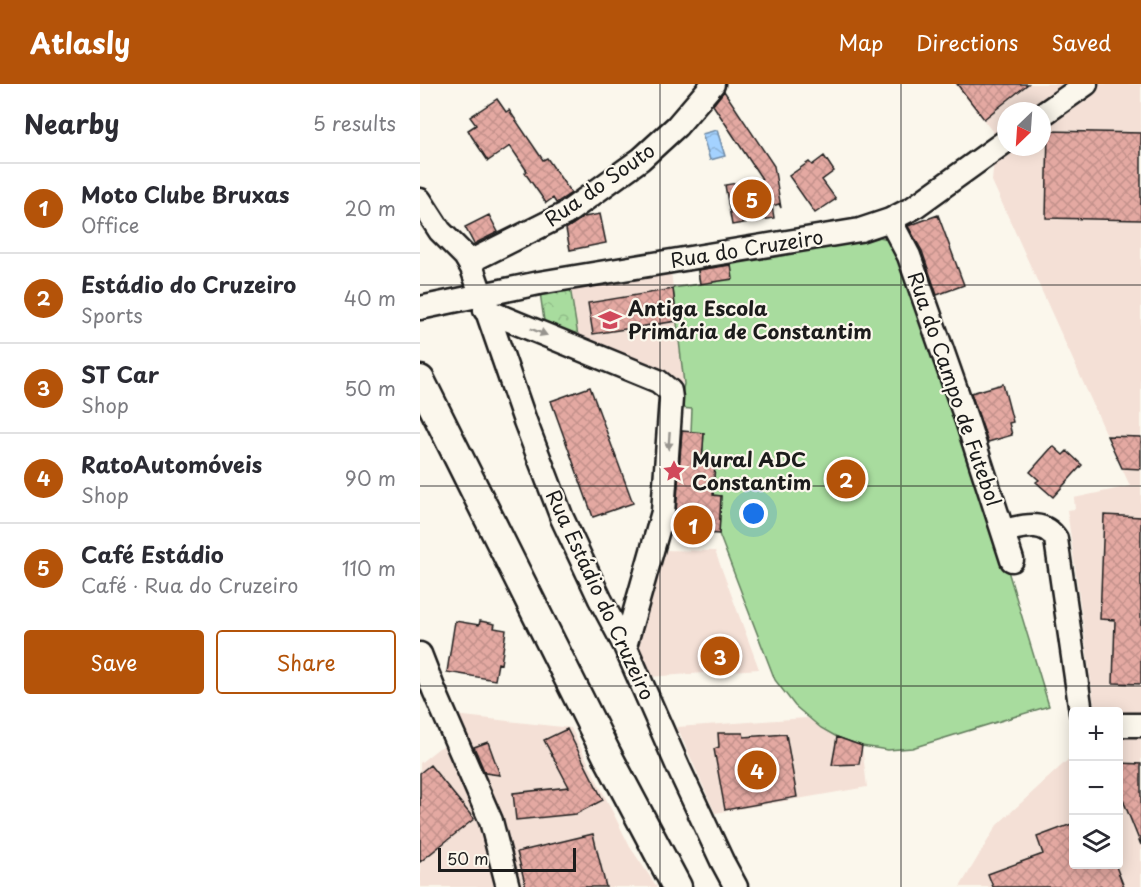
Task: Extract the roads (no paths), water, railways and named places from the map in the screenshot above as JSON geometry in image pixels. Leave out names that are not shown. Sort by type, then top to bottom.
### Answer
[{"type":"main road","points":[[420,380],[633,807],[657,846],[677,887]]},
{"type":"main road","points":[[657,846],[690,887]]},
{"type":"street","name":"Rua do Souto","points":[[469,262],[565,214],[641,159],[677,126],[712,84]]},
{"type":"street","points":[[1051,109],[1086,84]]},
{"type":"street","name":"Rua do Cruzeiro","points":[[420,308],[476,301],[539,283],[843,234],[890,220],[926,199],[997,148]]},
{"type":"street","points":[[420,200],[440,231],[469,262]]},
{"type":"street","name":"Rua do Campo de Futebol","points":[[890,220],[909,256],[967,421],[1012,560]]},
{"type":"street","name":"Rua Estádio do Cruzeiro","points":[[469,262],[476,301],[549,487],[581,559],[626,646],[679,769],[736,887]]},
{"type":"street","points":[[476,301],[661,383],[670,391],[664,505],[626,646]]},
{"type":"street","points":[[1003,531],[1044,526],[1056,539],[1080,707]]},
{"type":"street","points":[[420,654],[491,821],[508,887]]},
{"type":"street","points":[[1123,725],[1141,725]]},
{"type":"water","points":[[717,130],[725,156],[710,160],[702,134]]},
{"type":"place","name":"Café Estádio","points":[[752,199]]},
{"type":"place","name":"Antiga Escola Primária de Constantim","points":[[610,320]]},
{"type":"place","name":"Mural ADC Constantim","points":[[674,471]]},
{"type":"place","name":"Estádio do Cruzeiro","points":[[846,479]]},
{"type":"place","name":"Moto Clube Bruxas","points":[[693,525]]},
{"type":"place","name":"ST Car","points":[[720,656]]},
{"type":"place","name":"RatoAutomóveis","points":[[757,770]]}]
